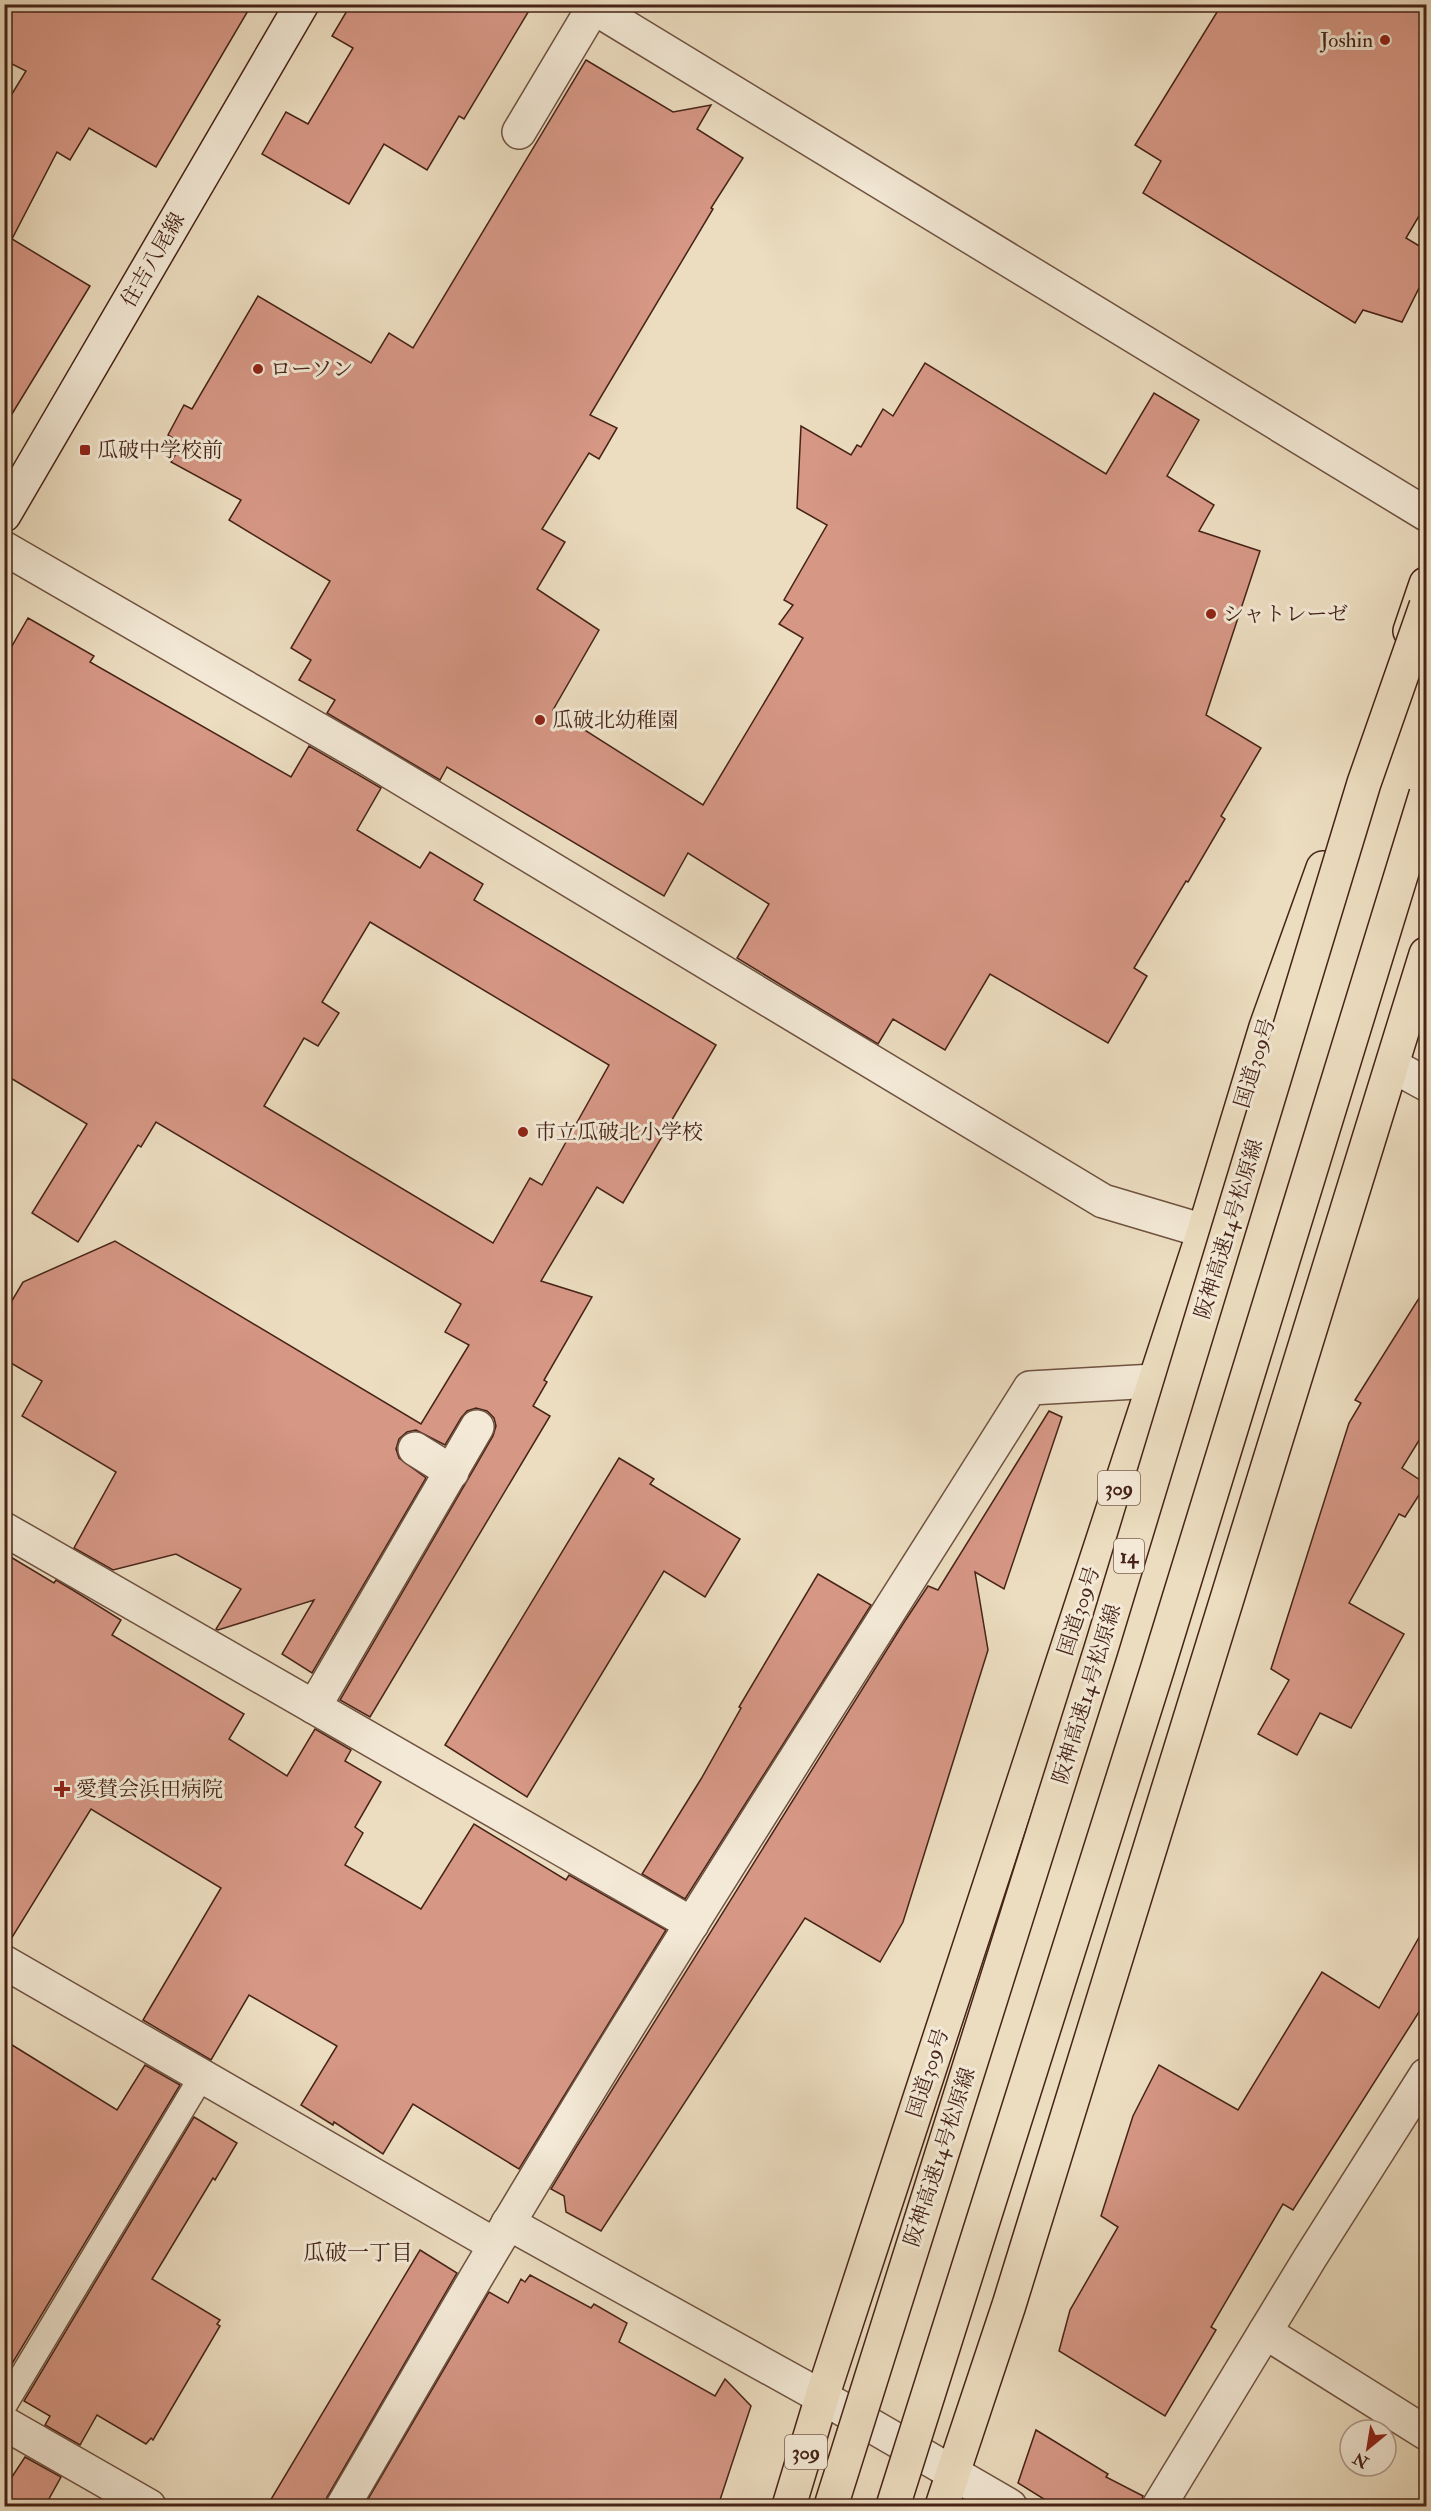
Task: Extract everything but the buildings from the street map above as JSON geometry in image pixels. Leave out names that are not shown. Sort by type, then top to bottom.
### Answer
[{"type":"highway","name":"国道309号","points":[[789,2506],[822,2397],[1204,1231],[1266,1027],[1426,584]]},
{"type":"highway","name":"阪神高速14号松原線","points":[[831,2506],[1101,1649],[1364,783],[1426,606]]},
{"type":"highway","points":[[893,2506],[1158,1667],[1426,794]]},
{"type":"highway","points":[[942,2506],[1013,2294],[1426,954]]},
{"type":"street","name":"住吉八尾線","points":[[4,514],[302,4]]},
{"type":"street","points":[[519,132],[590,6],[1426,514]]},
{"type":"street","points":[[4,548],[364,756],[1103,1201],[1204,1231]]},
{"type":"street","points":[[1393,1066],[1426,1084]]},
{"type":"street","points":[[343,2506],[502,2234],[692,1924],[1030,1388],[1154,1381]]},
{"type":"street","points":[[314,1707],[477,1427]]},
{"type":"street","points":[[415,1449],[452,1472]]},
{"type":"street","points":[[4,1529],[692,1924]]},
{"type":"street","points":[[4,1962],[202,2076],[502,2234],[822,2397],[1011,2506]]},
{"type":"street","points":[[1159,2506],[1426,2075]]},
{"type":"street","points":[[1265,2332],[1426,2433]]},
{"type":"street","points":[[4,2423],[149,2506]]},
{"type":"lane","points":[[4,2406],[202,2076]]},
{"type":"place","name":"Joshin","points":[[1385,40]]},
{"type":"place","name":"ローソン","points":[[258,369]]},
{"type":"place","name":"瓜破中学校前","points":[[85,450]]},
{"type":"place","name":"シャトレーゼ","points":[[1211,614]]},
{"type":"place","name":"瓜破北幼稚園","points":[[540,720]]},
{"type":"place","name":"市立瓜破北小学校","points":[[523,1132]]},
{"type":"place","name":"愛賛会浜田病院","points":[[62,1789]]},
{"type":"district","name":"瓜破一丁目","points":[[358,2253]]}]
